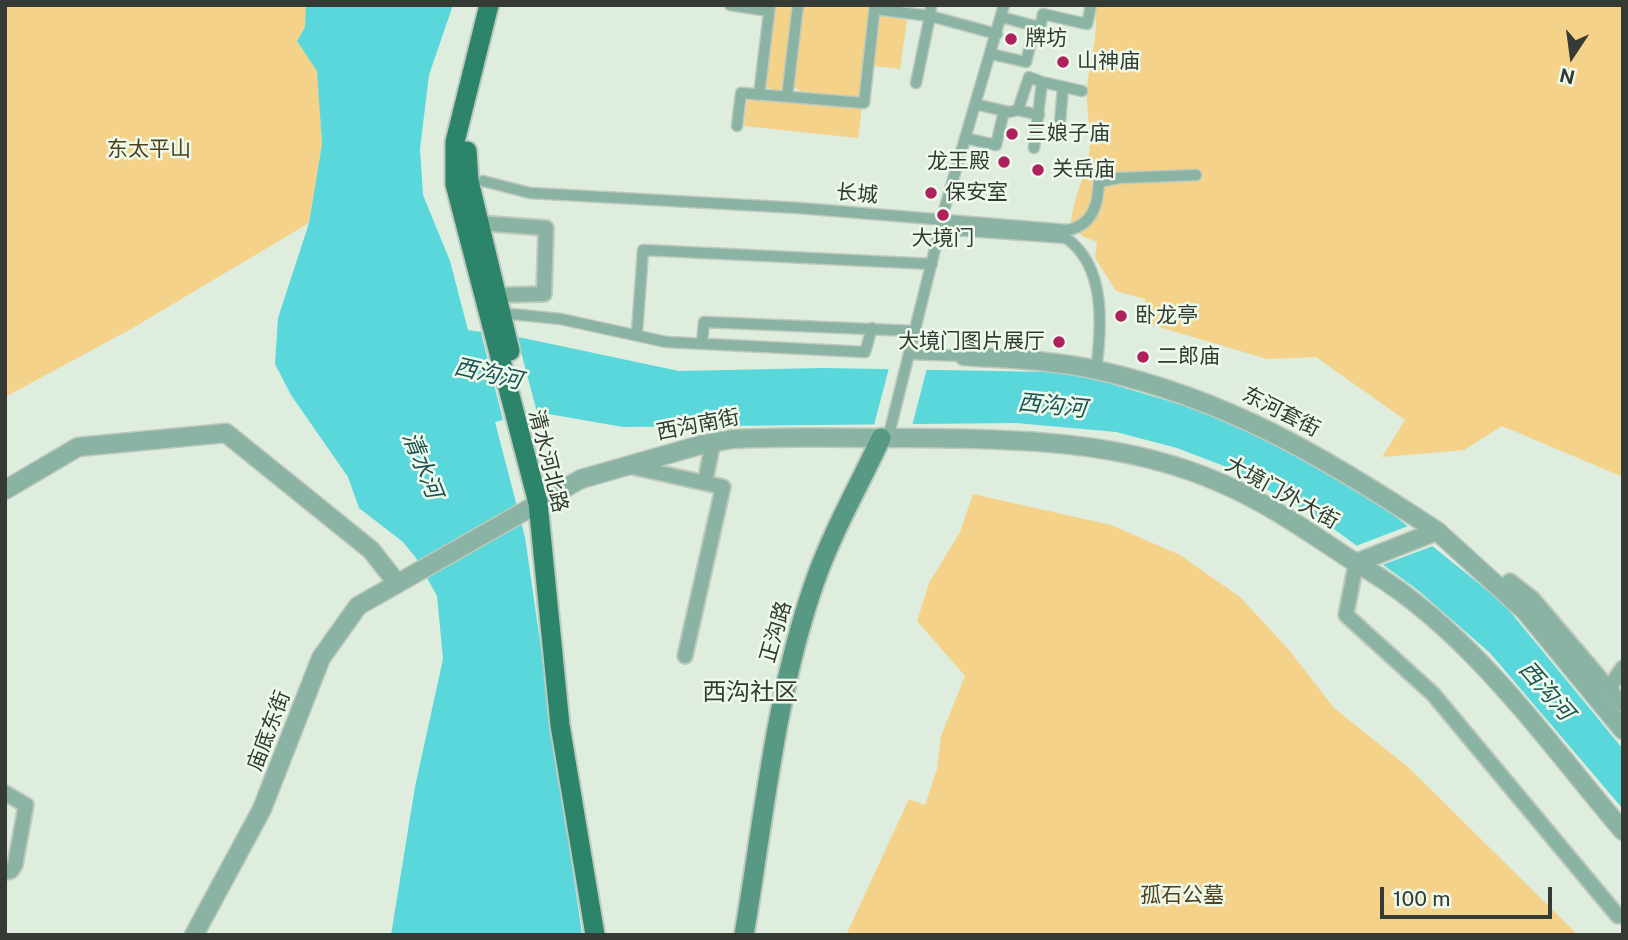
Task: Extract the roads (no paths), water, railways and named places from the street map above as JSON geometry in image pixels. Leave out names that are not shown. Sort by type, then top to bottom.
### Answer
[{"type":"main road","name":"清水河北路","points":[[489,5],[455,142],[453,164],[463,221],[498,316]]},
{"type":"main road","name":"清水河北路","points":[[502,5],[468,143],[466,162],[536,504],[568,724],[603,935]]},
{"type":"main road","name":"正沟路","points":[[735,935],[780,672],[791,627],[805,581],[881,437]]},
{"type":"main road","name":"正沟路","points":[[744,935],[787,679],[800,629],[815,581],[881,437]]},
{"type":"main road","name":"清水河北路","points":[[536,504],[560,725],[595,935]]},
{"type":"street","points":[[730,5],[770,8],[759,95]]},
{"type":"street","points":[[787,97],[798,5]]},
{"type":"street","points":[[946,206],[1004,5]]},
{"type":"street","points":[[1001,17],[1040,27],[1043,14],[1087,24],[1091,5]]},
{"type":"street","points":[[737,126],[741,93],[864,103],[875,7],[931,11],[997,34]]},
{"type":"street","points":[[916,83],[931,11]]},
{"type":"street","points":[[1018,110],[1029,78],[1027,62],[1035,26]]},
{"type":"street","points":[[990,54],[1027,62]]},
{"type":"street","points":[[1029,78],[1082,91]]},
{"type":"street","points":[[1034,148],[1034,129],[1039,115],[1042,82]]},
{"type":"street","points":[[1059,134],[1063,87]]},
{"type":"street","points":[[975,104],[1039,115]]},
{"type":"street","points":[[965,138],[996,145],[1004,111]]},
{"type":"street","name":"长城","points":[[483,181],[530,193],[799,208],[1068,230],[1088,221],[1098,201],[1099,182],[1119,178],[1196,175]]},
{"type":"street","points":[[479,223],[546,228],[544,294],[498,316]]},
{"type":"street","points":[[881,437],[906,365],[941,225],[1066,238],[1080,248],[1090,263],[1096,288],[1100,343],[1096,370]]},
{"type":"street","points":[[637,334],[643,250],[932,264]]},
{"type":"street","points":[[498,316],[561,318],[666,342],[865,352],[872,328]]},
{"type":"street","points":[[702,343],[704,322],[915,331]]},
{"type":"street","points":[[909,354],[964,356]]},
{"type":"street","name":"东河套街","points":[[964,356],[1096,370],[1175,391],[1249,419],[1373,488],[1429,534]]},
{"type":"street","points":[[5,490],[78,447],[226,433],[371,550],[397,583]]},
{"type":"street","name":"西沟南街","points":[[417,572],[581,479],[624,465],[713,442],[768,437],[881,437]]},
{"type":"street","name":"大境门外大街","points":[[881,437],[1030,441],[1097,448],[1160,463],[1222,483],[1363,560],[1392,583],[1463,646],[1623,831]]},
{"type":"street","points":[[705,482],[713,442]]},
{"type":"street","points":[[624,465],[723,486],[685,656]]},
{"type":"street","points":[[1618,916],[1433,694],[1346,615],[1363,560],[1429,534],[1502,588],[1525,611],[1623,730]]},
{"type":"street","name":"庙底东街","points":[[194,935],[262,809],[321,658],[358,606],[417,572]]},
{"type":"street","points":[[1502,588],[1510,581],[1532,598],[1623,705]]},
{"type":"street","points":[[1609,688],[1623,668]]},
{"type":"street","points":[[5,793],[26,804],[15,865],[11,871],[5,872]]},
{"type":"water","points":[[306,5],[453,5],[429,75],[420,149],[423,195],[450,261],[468,330],[523,338],[679,371],[823,368],[1053,372],[1084,376],[1206,412],[1273,440],[1385,508],[1503,603],[1623,749],[1623,809],[1490,653],[1419,591],[1316,516],[1224,466],[1177,448],[1116,432],[1016,423],[623,427],[537,412],[495,422],[525,537],[582,935],[391,935],[415,787],[443,659],[437,596],[416,558],[403,542],[359,508],[348,477],[291,395],[275,364],[278,318],[309,223],[322,144],[317,71],[297,41],[305,27]]},
{"type":"place","name":"牌坊","points":[[1011,39]]},
{"type":"place","name":"山神庙","points":[[1063,62]]},
{"type":"place","name":"三娘子庙","points":[[1012,134]]},
{"type":"place","name":"龙王殿","points":[[1004,162]]},
{"type":"place","name":"关岳庙","points":[[1038,170]]},
{"type":"place","name":"保安室","points":[[931,193]]},
{"type":"place","name":"大境门","points":[[943,215]]},
{"type":"place","name":"卧龙亭","points":[[1121,316]]},
{"type":"place","name":"大境门图片展厅","points":[[1059,342]]},
{"type":"place","name":"二郎庙","points":[[1143,357]]},
{"type":"district","name":"西沟社区","points":[[750,693]]},
{"type":"park label","name":"东太平山","points":[[149,150]]},
{"type":"park label","name":"孤石公墓","points":[[1182,896]]},
{"type":"water label","name":"西沟河","points":[[488,374]]},
{"type":"water label","name":"西沟河","points":[[1052,406]]},
{"type":"water label","name":"清水河","points":[[422,465]]},
{"type":"water label","name":"西沟河","points":[[1546,691]]}]
